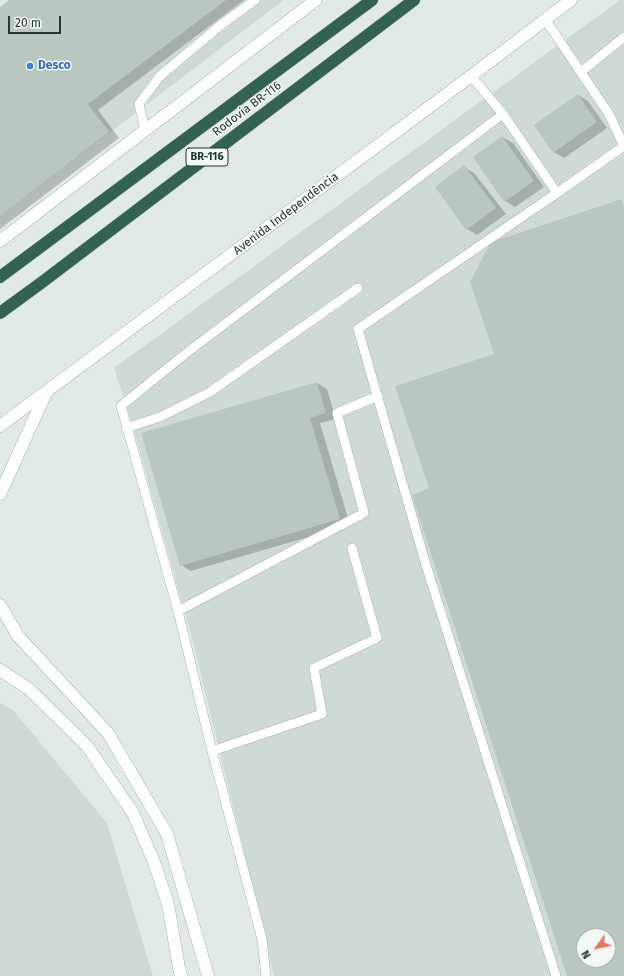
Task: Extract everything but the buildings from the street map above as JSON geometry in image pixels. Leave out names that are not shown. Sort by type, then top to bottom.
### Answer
[{"type":"highway","name":"Rodovia BR-116","points":[[0,277],[372,0]]},
{"type":"highway","name":"Rodovia BR-116","points":[[0,313],[414,0]]},
{"type":"main road","points":[[0,241],[316,0]]},
{"type":"main road","name":"Avenida Independência","points":[[0,426],[471,76],[570,0]]},
{"type":"main road","points":[[0,494],[46,392]]},
{"type":"main road","points":[[0,605],[18,636],[108,733],[167,834],[208,976]]},
{"type":"main road","points":[[0,670],[29,689],[87,746],[133,813],[154,862],[168,904],[181,976]]},
{"type":"lane","points":[[145,131],[139,104],[160,76],[222,24],[255,0]]},
{"type":"lane","points":[[545,19],[609,114],[624,146],[358,329],[426,565],[556,976]]},
{"type":"lane","points":[[581,72],[624,37]]},
{"type":"lane","points":[[471,76],[503,114],[557,193]]},
{"type":"lane","points":[[266,976],[262,939],[212,751],[178,611],[121,406],[185,354],[503,114]]},
{"type":"lane","points":[[126,428],[160,417],[210,392],[358,288]]},
{"type":"lane","points":[[178,611],[364,512],[337,413],[378,396]]},
{"type":"lane","points":[[212,751],[322,714],[314,668],[377,638],[352,548]]},
{"type":"shaded area","points":[[9,0],[284,0],[0,216],[0,7]]},
{"type":"shaded area","points":[[620,0],[624,0],[624,976],[274,976],[194,646],[133,427],[114,368]]},
{"type":"shaded area","points":[[0,703],[13,710],[107,823],[153,976],[0,976]]},
{"type":"place","name":"Desco","points":[[30,66]]}]
